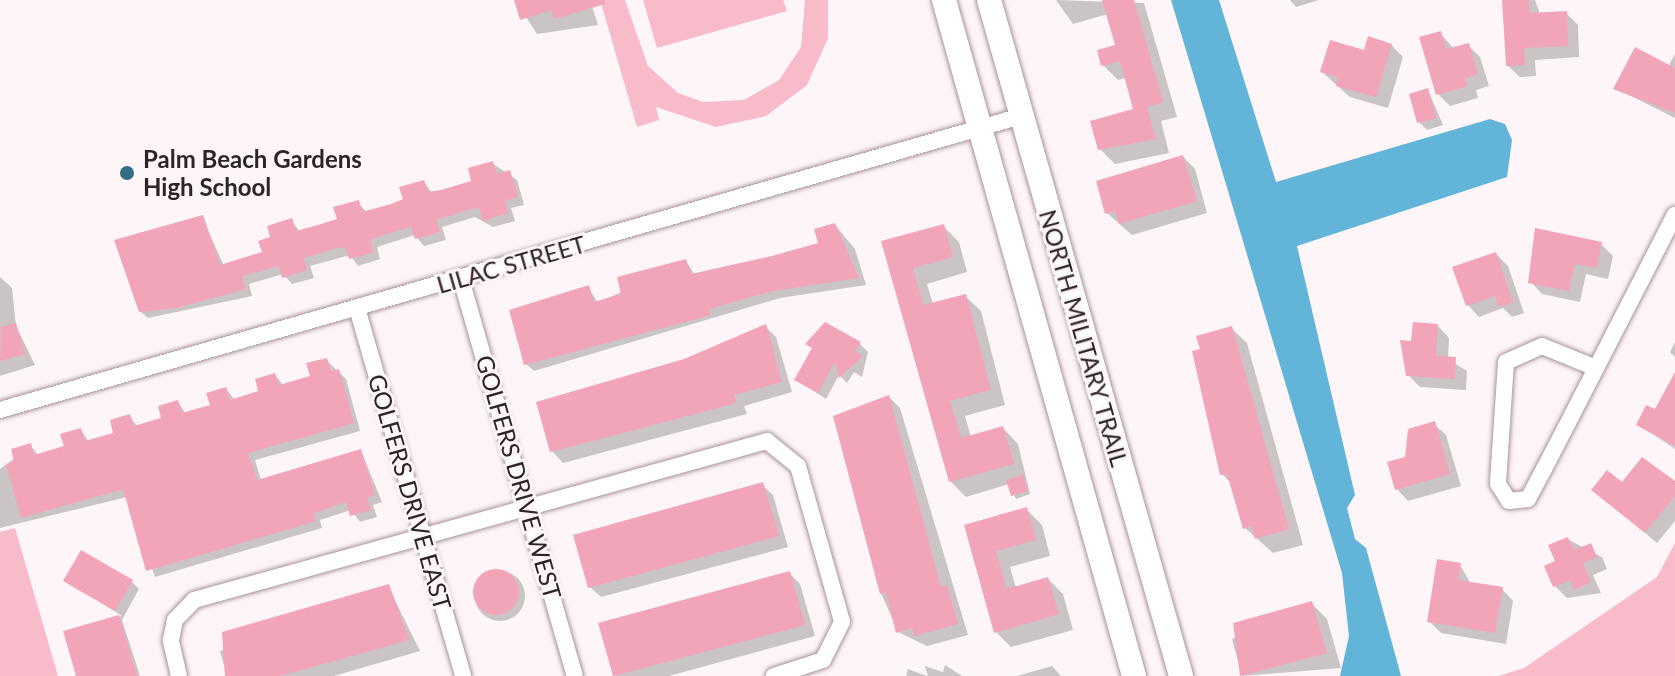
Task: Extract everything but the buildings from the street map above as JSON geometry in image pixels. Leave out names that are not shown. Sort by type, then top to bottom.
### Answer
[{"type":"main road","name":"NORTH MILITARY TRAIL","points":[[944,0],[1134,676]]},
{"type":"main road","name":"NORTH MILITARY TRAIL","points":[[989,0],[1181,676]]},
{"type":"street","name":"LILAC STREET","points":[[0,410],[1021,116]]},
{"type":"street","points":[[1596,368],[1542,346],[1506,362],[1498,484],[1509,501],[1528,499],[1596,368],[1675,215]]},
{"type":"street","name":"GOLFERS DRIVE WEST","points":[[461,279],[575,676]]},
{"type":"street","name":"GOLFERS DRIVE EAST","points":[[357,308],[463,676]]},
{"type":"street","points":[[179,676],[171,640],[175,620],[194,600],[744,441],[780,446],[798,466],[842,622],[823,660],[774,676]]},
{"type":"shaded area","points":[[600,0],[625,0],[648,66],[678,93],[703,102],[744,100],[779,80],[801,47],[805,0],[828,0],[828,38],[807,85],[766,116],[716,127],[656,107],[659,120],[637,127]]},
{"type":"shaded area","points":[[643,0],[783,0],[787,11],[657,48]]},
{"type":"shaded area","points":[[15,528],[58,676],[0,676],[0,532]]},
{"type":"shaded area","points":[[1675,543],[1675,676],[1499,676],[1524,668],[1657,577]]},
{"type":"water","points":[[1171,0],[1219,0],[1276,182],[1490,119],[1505,124],[1512,140],[1507,177],[1297,246],[1355,495],[1347,508],[1355,539],[1366,548],[1401,676],[1340,676],[1349,636],[1342,573]]},
{"type":"place","name":"Palm Beach Gardens High School","points":[[127,173]]}]
